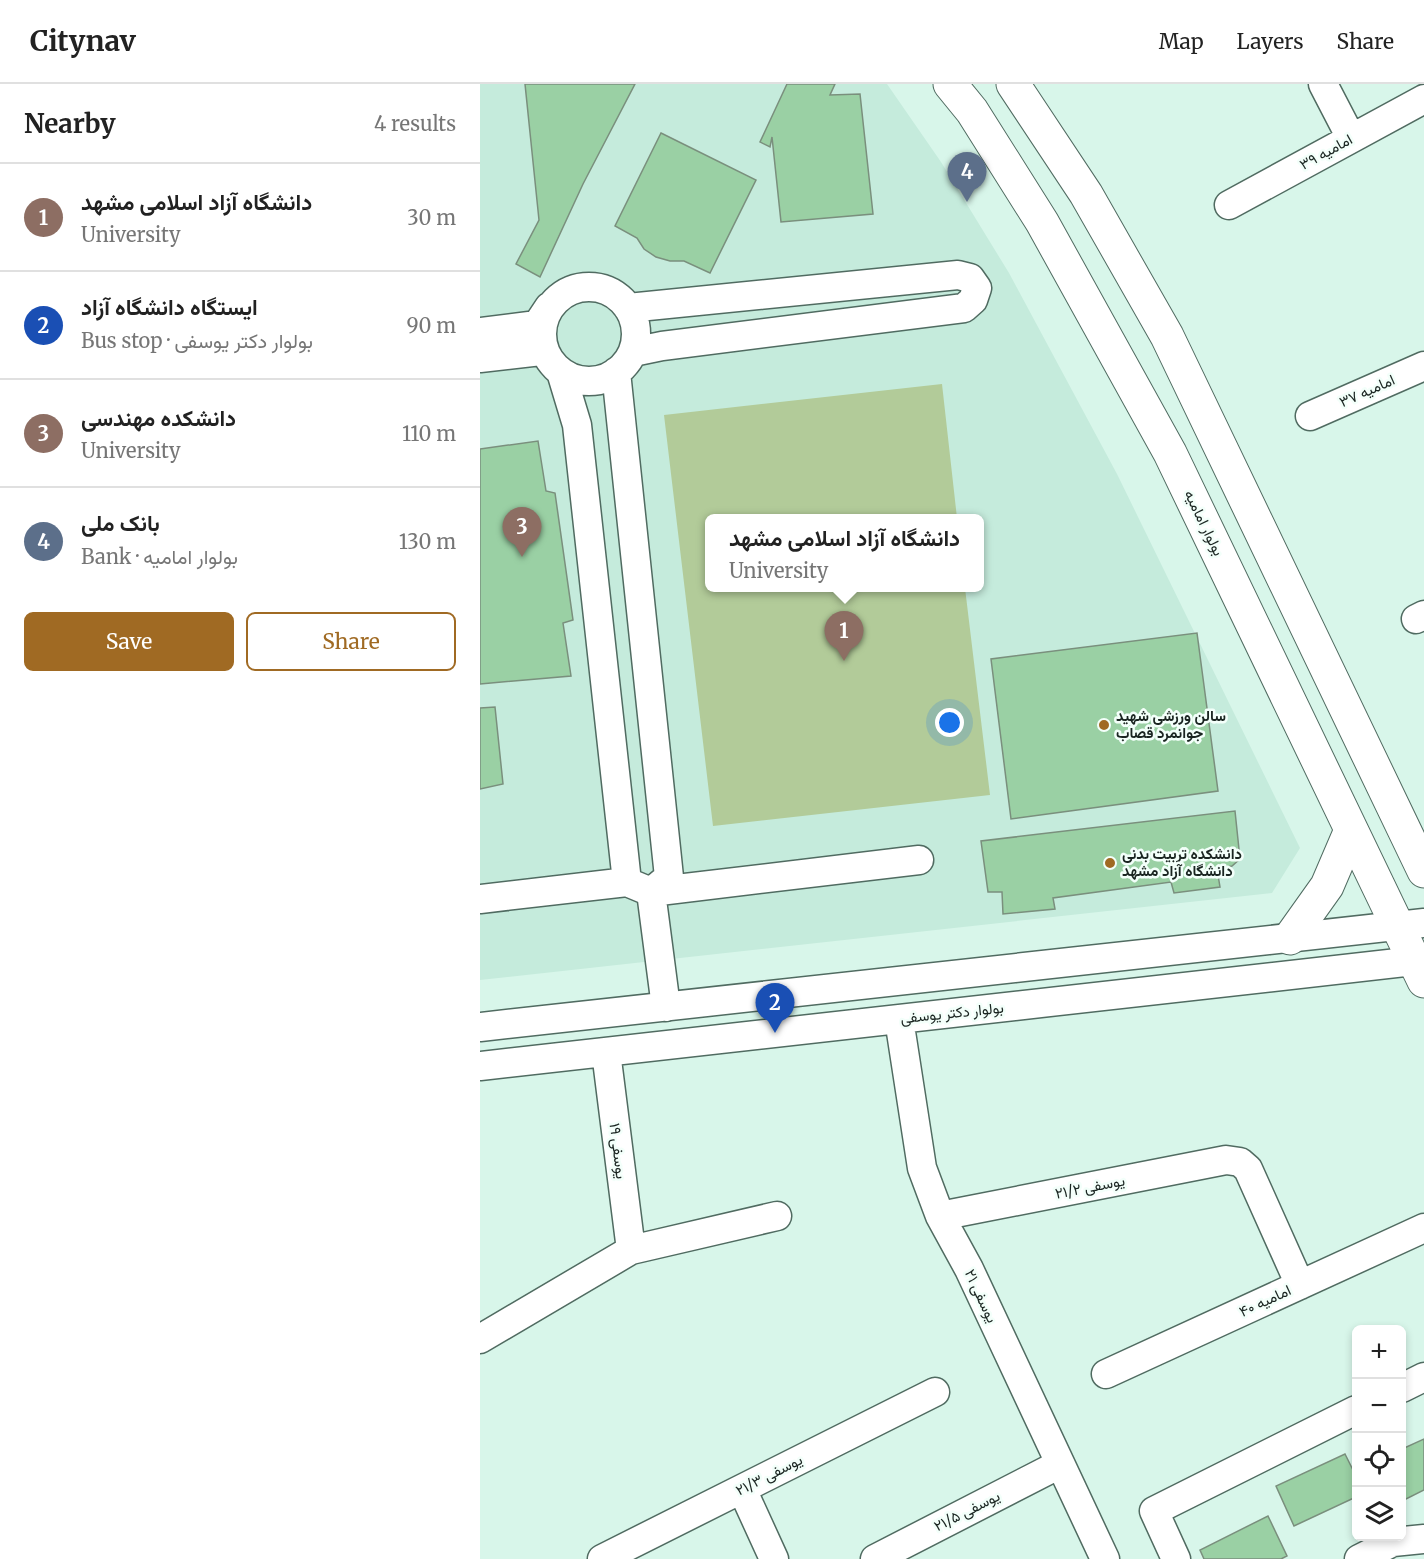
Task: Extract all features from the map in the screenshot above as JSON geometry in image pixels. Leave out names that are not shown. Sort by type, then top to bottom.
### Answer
[{"type":"main road","name":"بولوار امامیه","points":[[950,84],[972,111],[1042,222],[1170,453],[1351,830],[1411,924],[1421,968]]},
{"type":"main road","points":[[1013,84],[1086,194],[1167,336],[1424,871]]},
{"type":"main road","points":[[1290,938],[1327,886],[1351,830]]},
{"type":"street","points":[[1323,84],[1351,138]]},
{"type":"street","name":"امامیه ۳۹","points":[[1229,205],[1424,99]]},
{"type":"street","points":[[480,358],[541,351],[574,379],[589,381],[603,379],[624,362],[662,346],[964,308],[973,300],[977,288],[970,278],[958,275],[628,308]]},
{"type":"street","points":[[480,332],[537,325],[561,295],[575,288],[590,286],[605,289],[618,297],[628,308],[635,322],[636,337],[624,362],[669,877],[639,887]]},
{"type":"street","points":[[551,305],[544,316],[541,329],[542,342],[553,363],[577,425],[639,887],[666,1006]]},
{"type":"street","name":"امامیه ۳۷","points":[[1310,416],[1424,366]]},
{"type":"street","points":[[480,899],[639,887],[920,860]]},
{"type":"street","points":[[480,1027],[1411,924]]},
{"type":"street","name":"بولوار دکتر یوسفی","points":[[480,1066],[899,1020],[1421,968]]},
{"type":"street","name":"یوسفی ۲۱","points":[[899,1020],[922,1168],[940,1216],[969,1269],[1105,1559]]},
{"type":"street","name":"یوسفی ۱۹","points":[[606,1052],[631,1250]]},
{"type":"street","name":"یوسفی ۲۱/۲","points":[[940,1216],[1226,1160],[1240,1162],[1248,1169],[1300,1285]]},
{"type":"street","points":[[480,1339],[631,1250],[777,1216]]},
{"type":"street","name":"امامیه ۴۰","points":[[1106,1374],[1424,1228]]},
{"type":"street","points":[[1406,1386],[1424,1377]]},
{"type":"street","name":"یوسفی ۲۱/۳","points":[[602,1559],[935,1392]]},
{"type":"street","points":[[1176,1559],[1154,1511],[1352,1412]]},
{"type":"street","name":"یوسفی ۲۱/۵","points":[[875,1559],[1060,1464]]},
{"type":"street","points":[[742,1489],[774,1559]]},
{"type":"street","points":[[1359,1559],[1393,1542],[1424,1539]]},
{"type":"shaded area","points":[[480,84],[887,84],[941,162],[1009,273],[1117,474],[1300,848],[1272,893],[480,980]]},
{"type":"green space","points":[[942,384],[957,514],[705,514],[705,592],[965,592],[990,795],[713,826],[664,415]]},
{"type":"building","points":[[525,84],[635,84],[583,184],[540,277],[516,264],[539,220]]},
{"type":"building","points":[[787,84],[835,84],[830,95],[860,94],[873,214],[781,222],[772,137],[770,147],[760,142]]},
{"type":"building","points":[[661,133],[756,180],[710,273],[684,261],[670,261],[656,257],[644,249],[637,238],[615,226]]},
{"type":"building","points":[[538,441],[546,491],[555,493],[573,620],[563,623],[571,676],[480,684],[480,449]]},
{"type":"building","name":"سالن ورزشی شهید جوانمرد قصاب","points":[[1197,633],[1218,791],[1011,819],[991,659]]},
{"type":"building","points":[[495,707],[503,784],[480,789],[480,708]]},
{"type":"building","name":"دانشکده تربیت بدنی دانشگاه آزاد مشهد","points":[[1235,811],[1240,859],[1232,866],[1217,869],[1220,887],[1174,893],[1171,882],[1053,898],[1055,909],[1003,914],[1002,892],[988,892],[981,841]]},
{"type":"building","points":[[1424,1439],[1424,1490],[1406,1499],[1406,1487],[1406,1447]]},
{"type":"building","points":[[1345,1454],[1352,1468],[1352,1499],[1294,1526],[1276,1486]]},
{"type":"building","points":[[1268,1516],[1287,1556],[1281,1559],[1204,1559],[1200,1550]]},
{"type":"place","name":"بانک ملی","points":[[967,202]]},
{"type":"place","name":"دانشکده مهندسی","points":[[522,557]]},
{"type":"place","name":"دانشگاه آزاد اسلامی مشهد","points":[[844,661]]},
{"type":"place","name":"سالن ورزشی شهید جوانمرد قصاب","points":[[1104,725]]},
{"type":"place","name":"دانشکده تربیت بدنی دانشگاه آزاد مشهد","points":[[1110,863]]},
{"type":"place","name":"ایستگاه دانشگاه آزاد","points":[[775,1033]]}]
